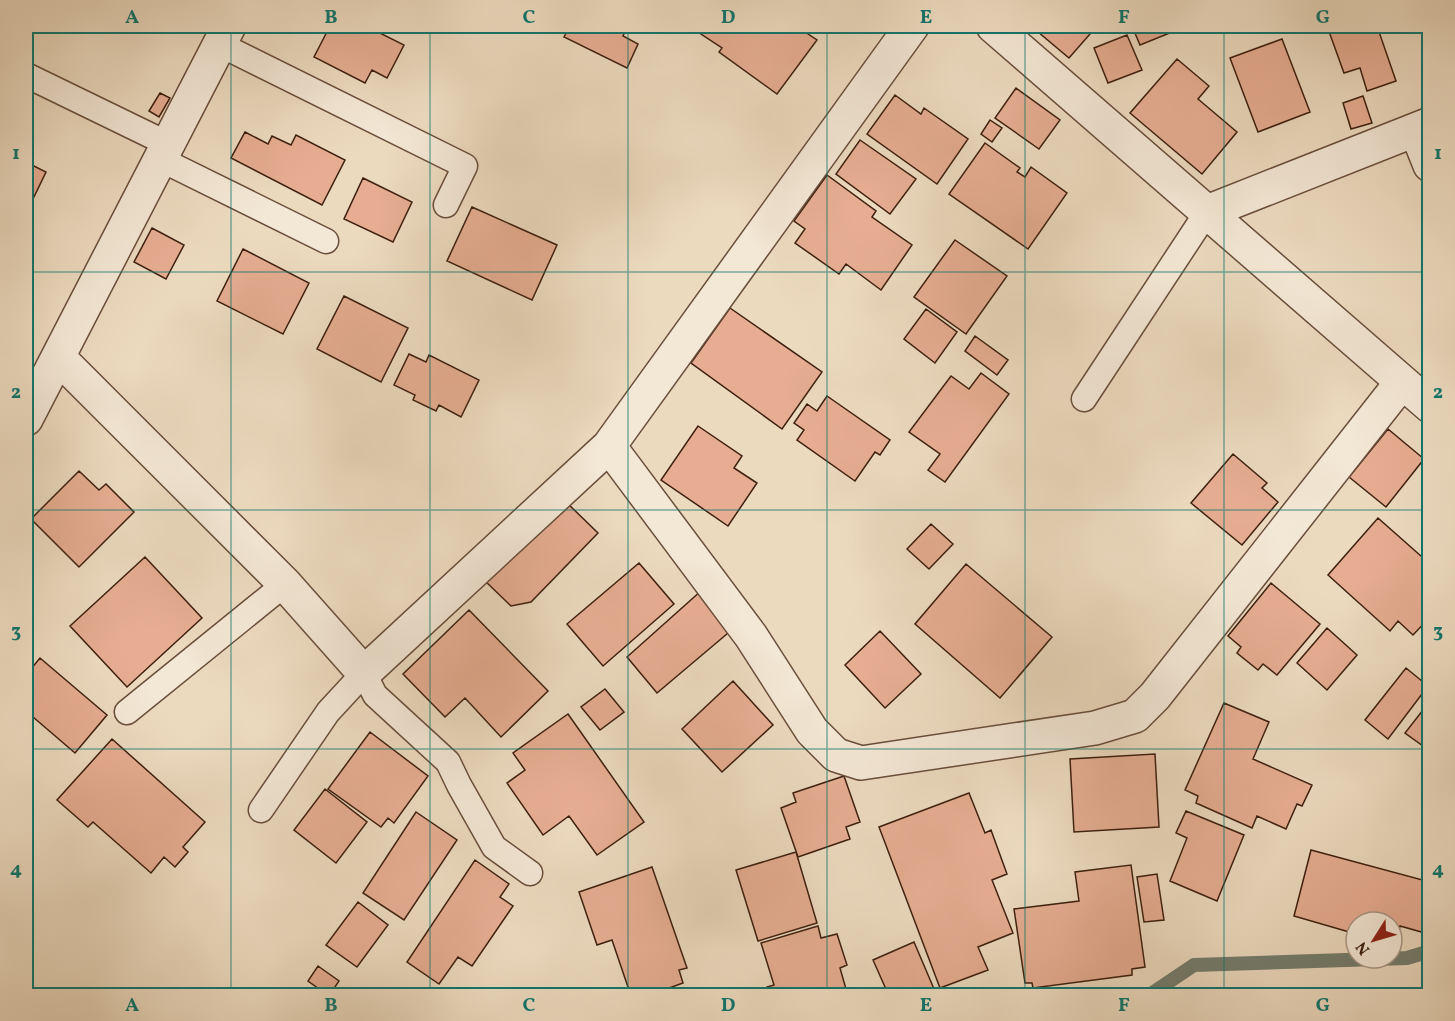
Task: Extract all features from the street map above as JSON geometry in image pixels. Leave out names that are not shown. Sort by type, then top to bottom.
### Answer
[{"type":"street","points":[[58,357],[285,584],[364,673],[609,446],[912,26]]},
{"type":"street","points":[[993,26],[1430,406]]},
{"type":"street","points":[[26,418],[224,35]]},
{"type":"street","points":[[1207,212],[1423,127],[1430,165]]},
{"type":"street","points":[[609,446],[751,636],[812,731],[836,755],[861,763],[1095,728],[1135,716],[1155,696],[1402,382]]},
{"type":"lane","points":[[224,35],[465,166],[446,205]]},
{"type":"lane","points":[[26,75],[326,241]]},
{"type":"lane","points":[[1084,399],[1207,212]]},
{"type":"lane","points":[[127,712],[285,584]]},
{"type":"lane","points":[[261,810],[328,712],[364,673],[375,695],[448,762],[494,847],[530,873]]},
{"type":"building","points":[[330,26],[366,26],[404,45],[387,78],[372,70],[365,83],[314,57]]},
{"type":"building","points":[[535,26],[553,26],[550,33]]},
{"type":"building","points":[[570,26],[628,26],[623,36],[638,44],[627,68],[564,37]]},
{"type":"building","points":[[703,26],[796,26],[817,40],[777,94],[719,52],[722,48],[698,32]]},
{"type":"building","points":[[1031,26],[1097,26],[1069,58]]},
{"type":"building","points":[[1132,26],[1187,26],[1140,45]]},
{"type":"building","points":[[1221,26],[1244,26],[1224,33]]},
{"type":"building","points":[[1327,26],[1377,26],[1396,81],[1367,91],[1360,68],[1344,73]]},
{"type":"building","points":[[1127,35],[1142,70],[1108,83],[1094,48]]},
{"type":"building","points":[[1282,39],[1310,112],[1258,132],[1230,58]]},
{"type":"building","points":[[1177,59],[1209,86],[1198,99],[1237,132],[1202,174],[1130,113]]},
{"type":"building","points":[[1016,88],[1060,120],[1039,149],[995,118]]},
{"type":"building","points":[[160,93],[170,98],[159,117],[149,111]]},
{"type":"building","points":[[895,95],[921,114],[924,108],[968,139],[937,184],[867,134]]},
{"type":"building","points":[[1363,96],[1372,123],[1351,129],[1343,103]]},
{"type":"building","points":[[990,120],[1002,128],[992,142],[981,134]]},
{"type":"building","points":[[245,132],[268,144],[272,136],[291,145],[296,135],[345,160],[322,205],[231,158]]},
{"type":"building","points":[[860,140],[916,179],[890,214],[836,174]]},
{"type":"building","points":[[985,143],[1020,168],[1017,172],[1025,177],[1031,167],[1067,193],[1028,249],[949,194]]},
{"type":"building","points":[[26,162],[46,172],[32,201],[26,198]]},
{"type":"building","points":[[827,175],[876,211],[872,217],[912,245],[881,290],[846,264],[839,274],[795,243],[805,229],[794,221]]},
{"type":"building","points":[[363,178],[412,202],[393,242],[344,219]]},
{"type":"building","points":[[472,207],[557,245],[532,300],[447,261]]},
{"type":"building","points":[[152,228],[184,245],[166,279],[134,262]]},
{"type":"building","points":[[955,240],[1007,276],[966,334],[914,297]]},
{"type":"building","points":[[243,249],[309,283],[283,334],[217,301]]},
{"type":"building","points":[[344,296],[408,328],[381,382],[317,349]]},
{"type":"building","points":[[730,308],[822,372],[782,429],[691,363]]},
{"type":"building","points":[[926,309],[957,332],[935,363],[904,339]]},
{"type":"building","points":[[975,336],[1008,360],[997,375],[965,351]]},
{"type":"building","points":[[409,354],[426,362],[429,355],[479,380],[461,417],[439,405],[436,411],[413,400],[415,395],[394,385]]},
{"type":"building","points":[[981,373],[1009,394],[945,482],[928,470],[940,454],[909,432],[951,376],[969,389]]},
{"type":"building","points":[[827,396],[890,440],[880,455],[875,452],[855,481],[797,440],[804,430],[794,423],[807,404],[817,411]]},
{"type":"building","points":[[698,426],[742,456],[734,468],[757,483],[728,526],[661,480]]},
{"type":"building","points":[[1388,429],[1424,459],[1386,507],[1349,477]]},
{"type":"building","points":[[1233,454],[1267,483],[1262,488],[1278,502],[1242,545],[1191,503]]},
{"type":"building","points":[[79,471],[99,490],[106,484],[134,512],[79,567],[31,519]]},
{"type":"building","points":[[564,500],[598,533],[531,602],[511,606],[483,579]]},
{"type":"building","points":[[1378,518],[1430,564],[1430,617],[1413,635],[1398,621],[1390,631],[1328,575]]},
{"type":"building","points":[[931,524],[953,544],[929,569],[907,549]]},
{"type":"building","points":[[145,557],[202,618],[127,687],[70,626]]},
{"type":"building","points":[[639,563],[674,604],[603,666],[567,624]]},
{"type":"building","points":[[966,564],[1052,637],[1000,698],[915,624]]},
{"type":"building","points":[[1271,583],[1320,624],[1277,675],[1263,664],[1258,670],[1237,653],[1241,647],[1228,636]]},
{"type":"building","points":[[702,590],[734,628],[657,693],[627,657]]},
{"type":"building","points":[[469,610],[548,691],[501,737],[465,698],[445,717],[403,674]]},
{"type":"building","points":[[1327,628],[1357,655],[1327,690],[1297,663]]},
{"type":"building","points":[[880,631],[921,674],[885,708],[845,665]]},
{"type":"building","points":[[40,658],[107,715],[75,753],[26,711],[26,675]]},
{"type":"building","points":[[1406,668],[1428,686],[1388,739],[1365,720]]},
{"type":"building","points":[[733,681],[773,725],[722,772],[682,729]]},
{"type":"building","points":[[605,689],[624,712],[600,730],[581,707]]},
{"type":"building","points":[[1430,701],[1430,751],[1405,733]]},
{"type":"building","points":[[1224,703],[1269,722],[1253,759],[1312,785],[1302,806],[1297,804],[1286,829],[1257,816],[1252,828],[1196,803],[1198,796],[1185,790]]},
{"type":"building","points":[[568,714],[644,822],[597,855],[569,816],[543,835],[507,783],[525,770],[513,753]]},
{"type":"building","points":[[370,732],[428,776],[394,823],[388,818],[381,827],[328,789]]},
{"type":"building","points":[[112,739],[205,822],[183,847],[188,852],[175,867],[164,857],[151,873],[93,822],[88,827],[57,800]]},
{"type":"building","points":[[1155,754],[1159,827],[1074,832],[1070,759]]},
{"type":"building","points":[[844,776],[860,822],[846,827],[850,839],[798,857],[781,808],[796,802],[793,793]]},
{"type":"building","points":[[325,789],[367,822],[336,863],[294,830]]},
{"type":"building","points":[[969,793],[985,833],[991,830],[1007,874],[992,880],[1013,933],[978,947],[988,970],[940,988],[879,827]]},
{"type":"building","points":[[1186,811],[1244,835],[1217,901],[1170,881],[1187,838],[1176,833]]},
{"type":"building","points":[[416,812],[457,840],[404,920],[363,893]]},
{"type":"building","points":[[1311,850],[1430,882],[1430,914],[1425,933],[1404,927],[1404,910],[1344,910],[1344,931],[1294,916]]},
{"type":"building","points":[[796,852],[817,923],[758,941],[736,870]]},
{"type":"building","points":[[475,860],[509,884],[500,897],[513,906],[472,966],[458,957],[439,984],[407,962]]},
{"type":"building","points":[[1131,865],[1145,967],[1132,969],[1132,975],[1033,988],[1032,983],[1025,983],[1014,909],[1079,901],[1075,872]]},
{"type":"building","points":[[652,867],[687,968],[679,970],[683,983],[647,996],[631,996],[612,940],[597,945],[579,892]]},
{"type":"building","points":[[1157,874],[1164,920],[1144,922],[1137,877]]},
{"type":"building","points":[[358,902],[388,925],[357,967],[326,945]]},
{"type":"building","points":[[818,926],[821,938],[837,934],[847,965],[840,968],[848,996],[769,996],[767,987],[774,985],[761,943]]},
{"type":"building","points":[[914,942],[937,996],[889,996],[873,960]]},
{"type":"building","points":[[318,966],[339,981],[329,996],[308,981]]},
{"type":"waterway","points":[[1148,996],[1194,965],[1407,958],[1430,951]]}]
